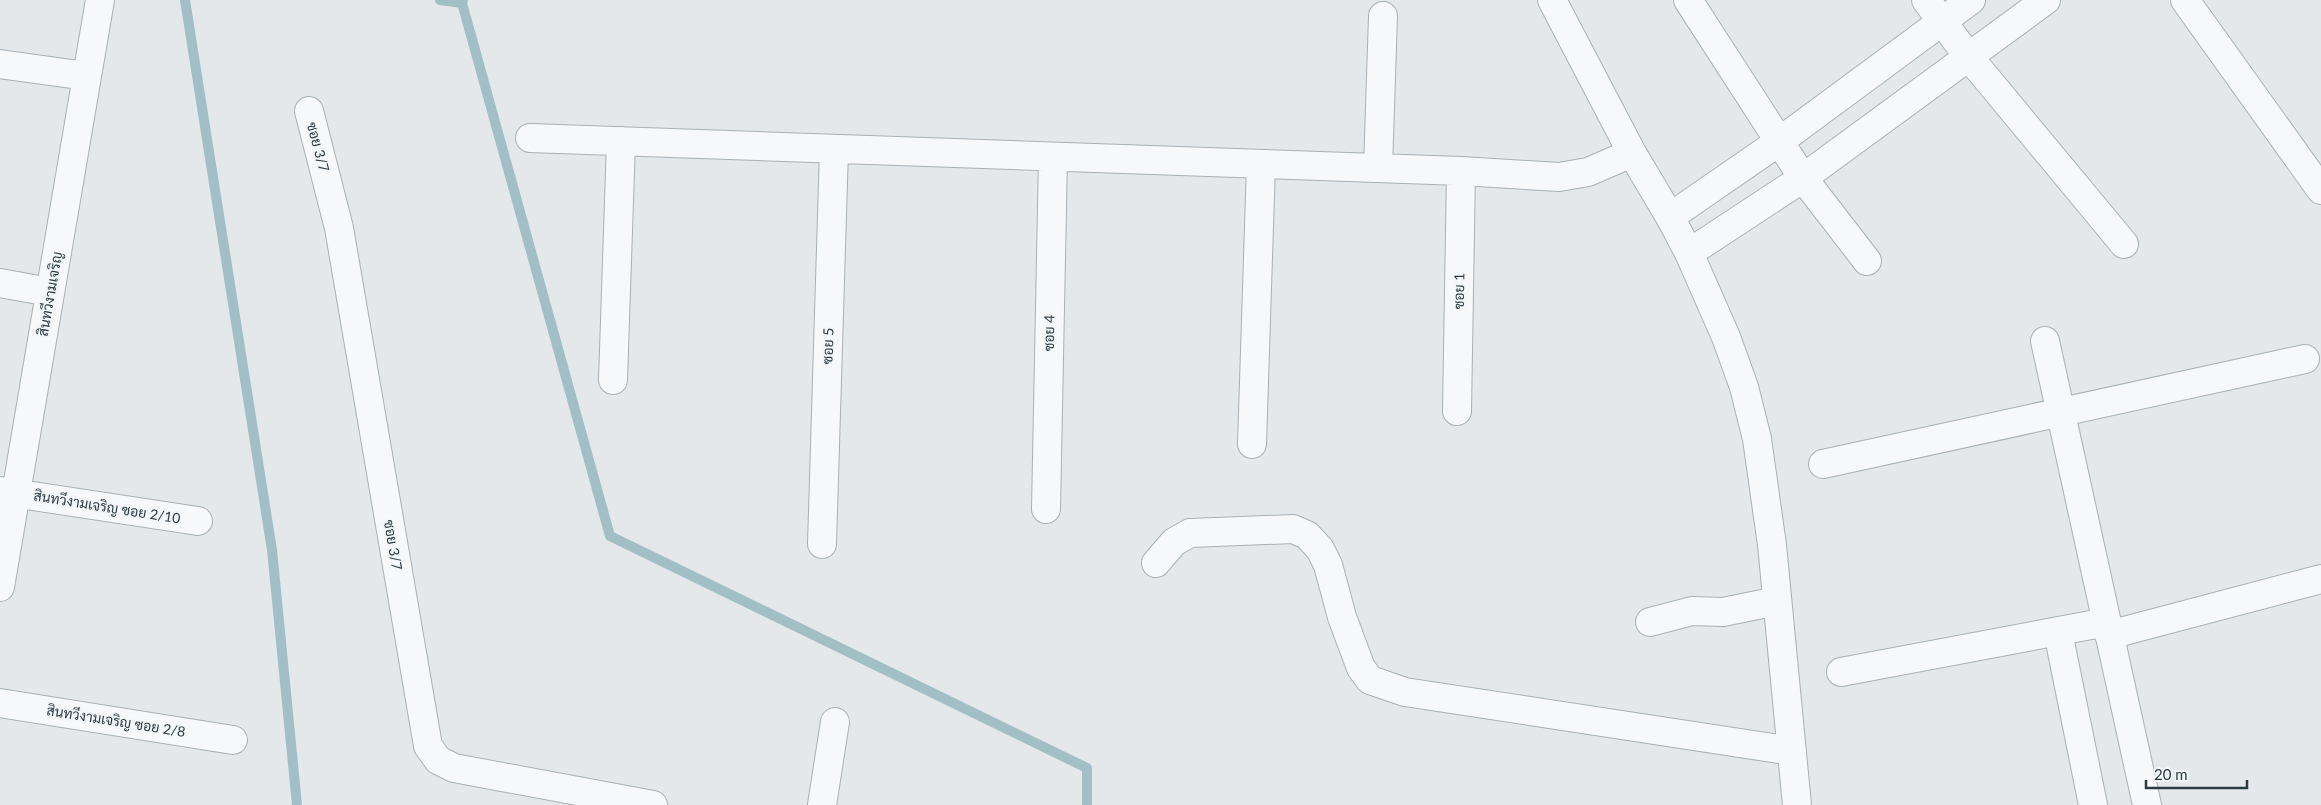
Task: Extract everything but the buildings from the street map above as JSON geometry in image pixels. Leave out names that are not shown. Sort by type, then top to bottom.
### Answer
[{"type":"street","name":"สินทวีงามเจริญ","points":[[0,587],[8,492],[50,292],[100,0]]},
{"type":"street","points":[[1552,0],[1632,153],[1689,253],[1726,337],[1744,387],[1757,439],[1772,545],[1797,805]]},
{"type":"street","points":[[1688,0],[1803,178],[1867,261]]},
{"type":"street","points":[[1670,217],[1780,141],[1934,10],[1971,0]]},
{"type":"street","points":[[1689,253],[1803,178],[2046,0]]},
{"type":"street","points":[[2185,0],[2321,190]]},
{"type":"street","points":[[1934,10],[1968,56],[2124,244]]},
{"type":"street","points":[[1378,168],[1383,16]]},
{"type":"street","points":[[0,64],[86,76]]},
{"type":"street","name":"ซอย 3/7","points":[[309,111],[340,228],[428,746],[438,760],[454,768],[653,805]]},
{"type":"street","points":[[530,138],[1461,171],[1559,177],[1588,172],[1632,153]]},
{"type":"street","points":[[613,380],[621,141]]},
{"type":"street","name":"ซอย 5","points":[[822,544],[834,149]]},
{"type":"street","name":"ซอย 4","points":[[1046,509],[1053,157]]},
{"type":"street","points":[[1252,444],[1261,164]]},
{"type":"street","name":"ซอย 1","points":[[1456,411],[1461,171]]},
{"type":"street","points":[[0,283],[50,292]]},
{"type":"street","points":[[2045,341],[2147,805]]},
{"type":"street","points":[[1823,464],[2304,359]]},
{"type":"street","name":"สินทวีงามเจริญ ซอย 2/10","points":[[8,492],[198,521]]},
{"type":"street","points":[[1156,563],[1174,542],[1190,532],[1293,529],[1306,535],[1320,549],[1328,565],[1342,617],[1361,668],[1370,680],[1404,692],[1792,751]]},
{"type":"street","points":[[1841,672],[2058,632],[2108,629],[2321,579]]},
{"type":"street","points":[[1650,622],[1692,611],[1723,612],[1777,601]]},
{"type":"street","points":[[2058,632],[2093,805]]},
{"type":"street","name":"สินทวีงามเจริญ ซอย 2/8","points":[[0,703],[233,740]]},
{"type":"street","points":[[822,805],[836,722]]},
{"type":"waterway","points":[[185,0],[272,550],[297,805]]},
{"type":"waterway","points":[[440,0],[462,3]]},
{"type":"waterway","points":[[463,0],[462,3],[610,536],[1087,768],[1087,805]]}]
